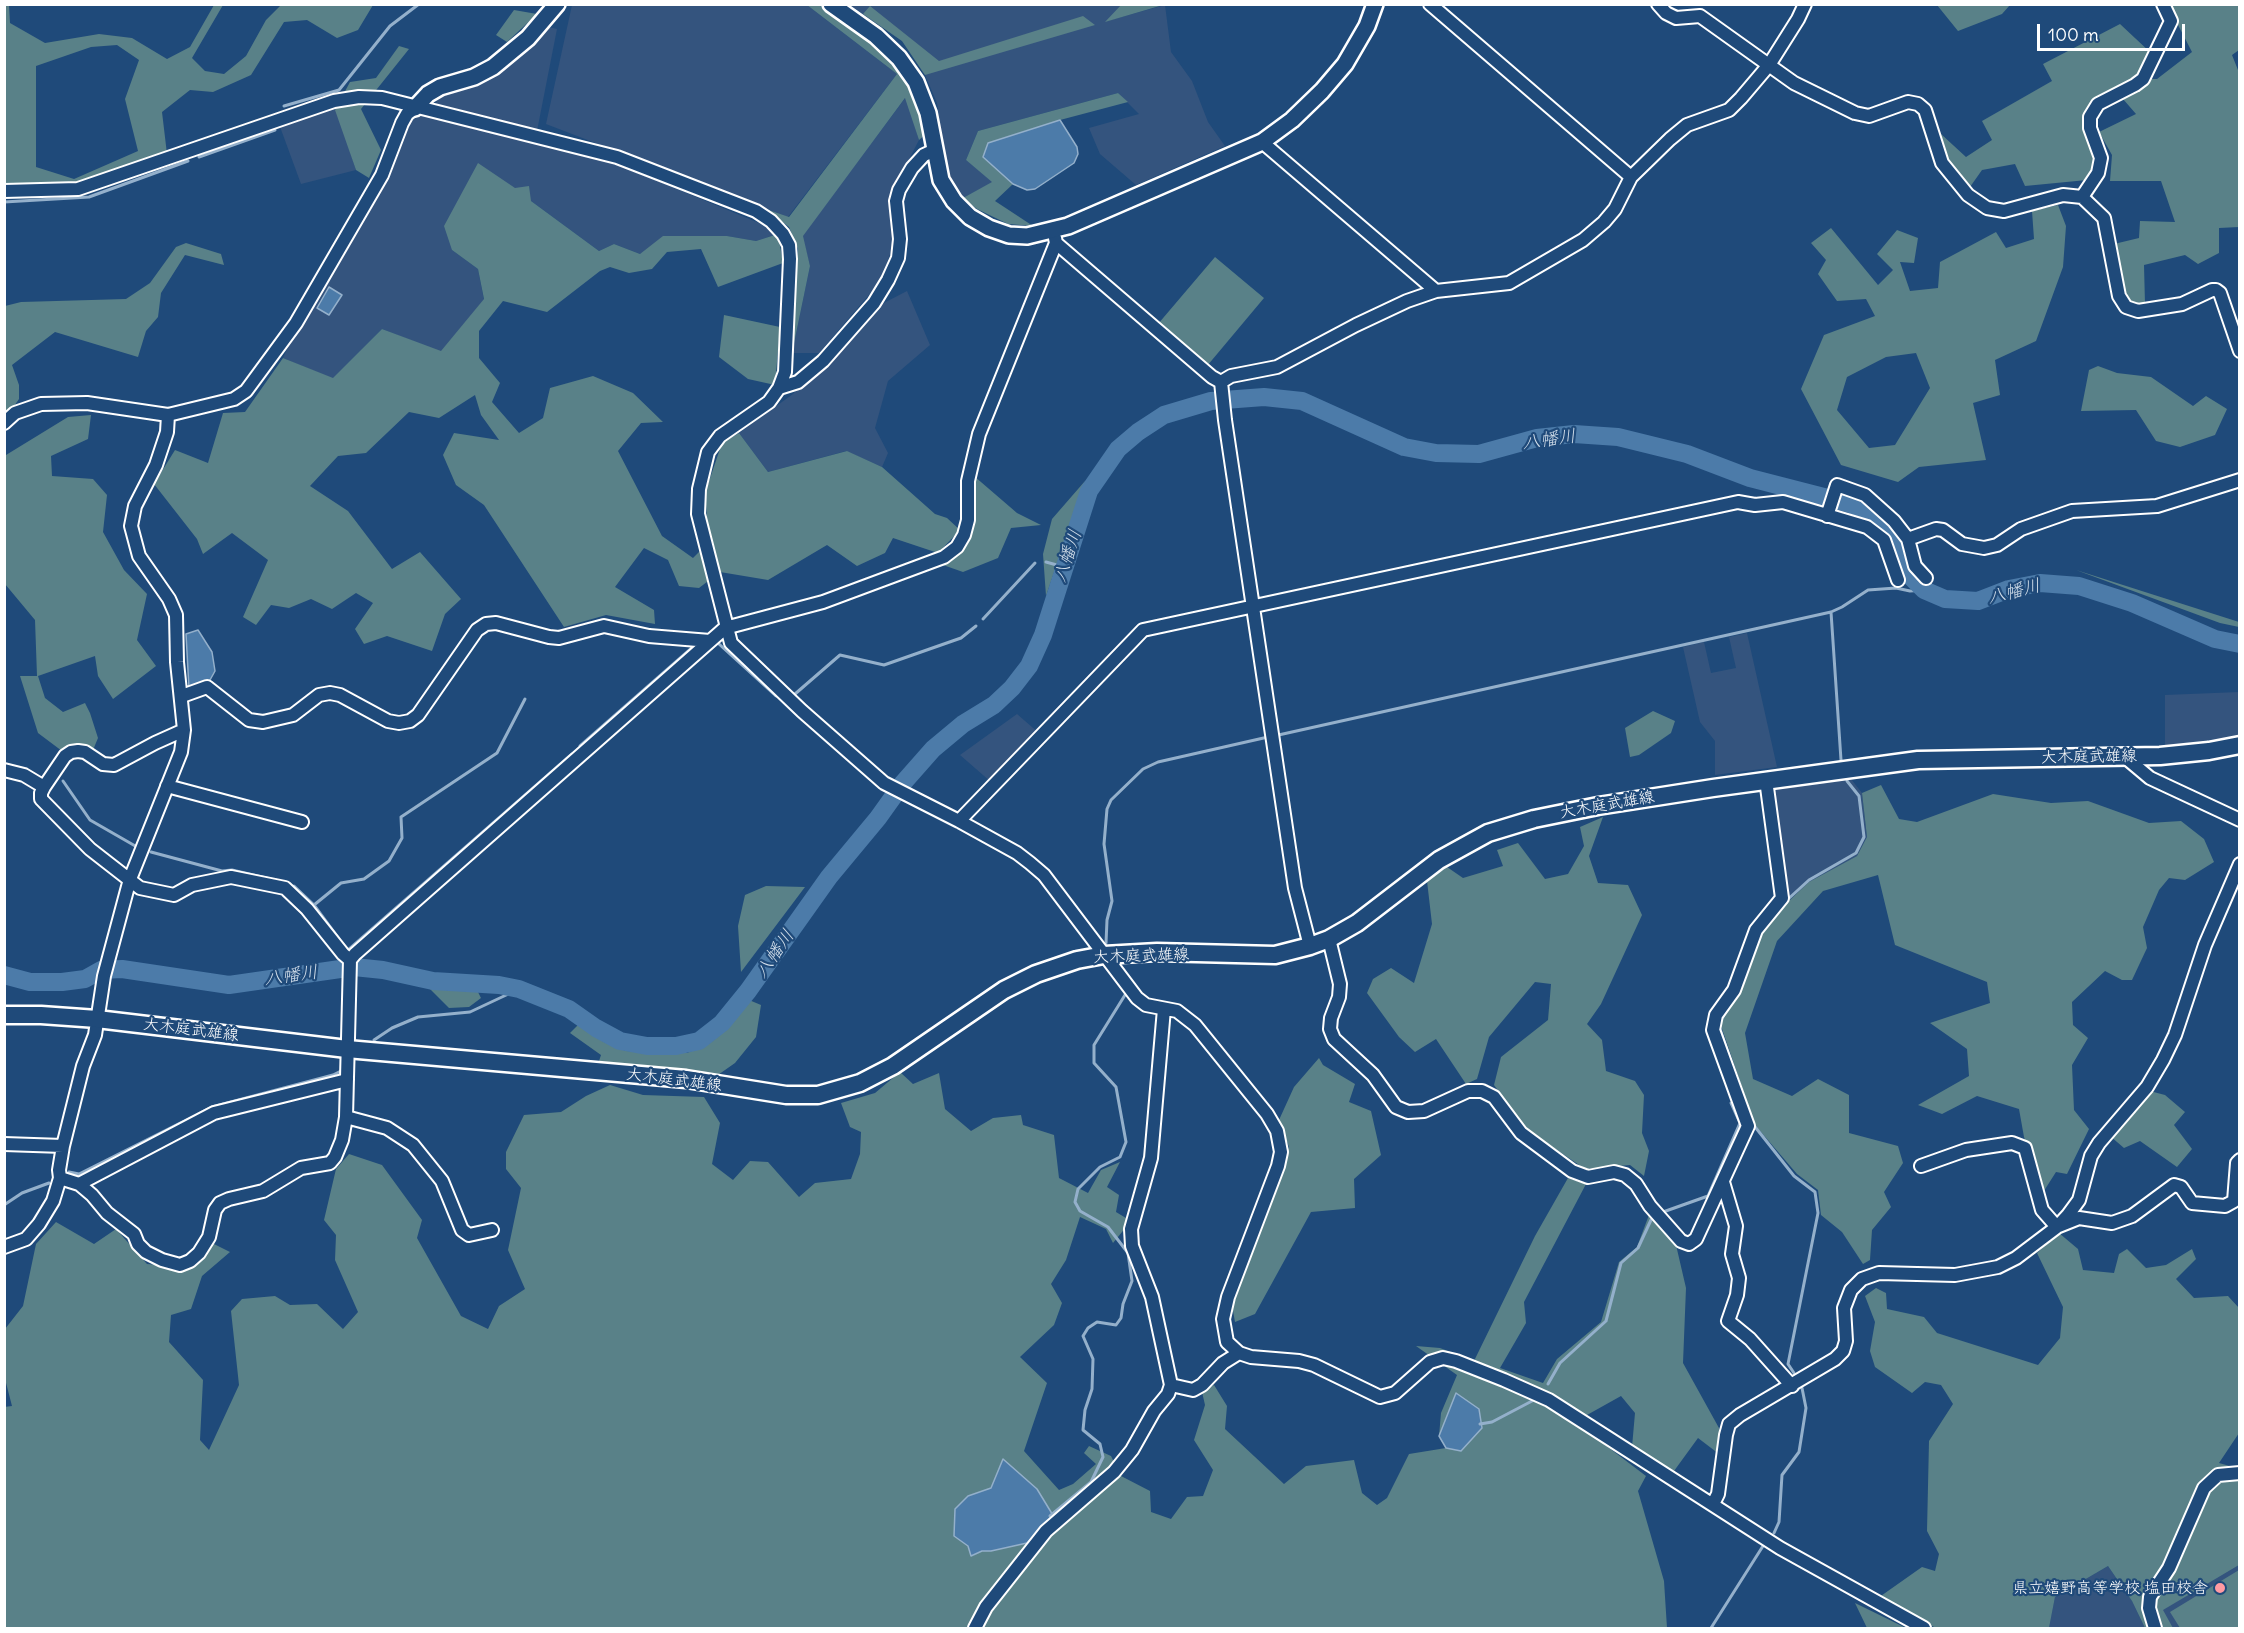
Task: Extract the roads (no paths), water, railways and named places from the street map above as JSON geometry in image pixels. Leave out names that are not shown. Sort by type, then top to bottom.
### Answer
[{"type":"main road","name":"大木庭武雄線","points":[[4,1016],[41,1015],[97,1019],[347,1049],[686,1079],[786,1095],[818,1095],[860,1083],[893,1066],[1004,990],[1036,974],[1077,960],[1104,955],[1157,952],[1275,956],[1329,939],[1357,923],[1439,860],[1488,833],[1534,819],[1598,806],[1766,780],[1918,760],[2125,757],[2209,751],[2240,745]]},
{"type":"street","points":[[4,423],[15,413],[41,404],[87,403],[168,415],[234,399],[246,391],[284,341],[382,175],[407,114],[440,87],[474,77],[493,67],[528,38],[557,4]]},
{"type":"street","points":[[831,4],[876,36],[899,58],[916,82],[928,112],[941,180],[954,201],[970,217],[988,228],[1009,236],[1055,237],[1112,208],[1262,142],[1292,120],[1322,91],[1345,64],[1367,26],[1375,4]]},
{"type":"street","points":[[1430,4],[1631,177]]},
{"type":"street","points":[[1658,4],[1666,13],[1676,18],[1700,16],[1794,83],[1855,113],[1869,116],[1908,102],[1918,104],[1925,110],[1942,163],[1968,195],[1987,208],[2004,211],[2063,195],[2082,196],[2104,218],[2119,296],[2126,307],[2138,311],[2182,304],[2216,290],[2220,293],[2240,351]]},
{"type":"street","points":[[1222,385],[1231,376],[1277,368],[1386,311],[1436,291],[1509,283],[1583,240],[1604,222],[1614,209],[1631,177],[1670,139],[1687,125],[1729,110],[1769,65],[1798,20],[1805,4]]},
{"type":"street","points":[[2082,196],[2098,173],[2101,158],[2090,128],[2090,117],[2098,104],[2143,79],[2171,21],[2163,4]]},
{"type":"street","points":[[4,191],[78,189],[334,101],[359,97],[382,98],[617,157],[756,212],[771,221],[789,245],[784,372],[779,388],[769,402],[720,436],[708,452],[699,489],[698,514],[730,643],[802,711],[884,783],[1017,853],[1044,875],[1137,998],[1146,1005],[1177,1011],[1195,1025],[1267,1114],[1280,1142],[1281,1152],[1278,1166],[1228,1297],[1222,1319],[1227,1342],[1239,1353],[1251,1357],[1314,1365],[1380,1396],[1395,1393],[1430,1362],[1443,1358],[1456,1361],[1549,1400],[1780,1548],[1924,1629]]},
{"type":"street","points":[[1262,142],[1436,291]]},
{"type":"street","points":[[779,388],[798,382],[823,360],[874,303],[898,258],[900,239],[896,201],[899,190],[912,168],[924,155],[935,150]]},
{"type":"street","points":[[1055,237],[1222,385],[1225,420],[1295,888],[1310,946]]},
{"type":"street","points":[[60,1178],[79,1184],[92,1195],[107,1213],[134,1234],[138,1244],[146,1252],[180,1265],[200,1253],[209,1237],[215,1210],[220,1203],[263,1191],[301,1168],[330,1162],[335,1157],[342,1140],[346,1118],[350,960],[725,628],[823,602],[944,557],[957,547],[964,535],[968,520],[968,481],[979,434],[1055,237]]},
{"type":"street","points":[[4,1247],[26,1239],[39,1224],[53,1200],[60,1178],[63,1146],[83,1066],[95,1035],[105,970],[130,879],[181,752],[184,730],[177,662],[176,615],[169,599],[140,556],[131,526],[135,506],[156,465],[167,432],[168,415]]},
{"type":"street","points":[[1908,539],[1943,530],[1962,544],[1984,548],[1997,545],[2021,529],[2055,515],[2072,511],[2157,506],[2240,480]]},
{"type":"street","points":[[1827,516],[1837,485],[1865,495],[1894,521],[1908,539],[1915,566],[1926,578]]},
{"type":"street","points":[[959,821],[1143,630],[1738,502],[1755,505],[1783,502],[1867,526],[1884,540],[1898,580]]},
{"type":"street","points":[[182,696],[207,687],[249,720],[263,722],[292,716],[319,695],[330,693],[339,695],[388,721],[399,723],[410,721],[418,715],[477,630],[486,624],[496,623],[559,638],[604,626],[649,636],[710,641]]},
{"type":"street","points":[[184,730],[114,765],[103,764],[85,752],[78,750],[71,752],[65,756],[44,787],[41,799],[90,849],[140,888],[174,895],[192,885],[231,877],[285,888],[307,909],[350,960]]},
{"type":"street","points":[[2125,757],[2150,778],[2240,820]]},
{"type":"street","points":[[4,770],[24,775],[44,787]]},
{"type":"street","points":[[1329,939],[1340,984],[1339,997],[1330,1018],[1330,1029],[1334,1039],[1373,1075],[1395,1107],[1408,1112],[1424,1111],[1468,1091],[1482,1091],[1494,1097],[1521,1133],[1572,1172],[1588,1177],[1614,1172],[1625,1175],[1636,1184],[1650,1206],[1681,1241],[1689,1244],[1696,1239],[1748,1126],[1713,1030],[1716,1015],[1734,990],[1756,930],[1782,898],[1766,780]]},
{"type":"street","points":[[167,786],[302,822]]},
{"type":"street","points":[[1713,1504],[1718,1494],[1726,1435],[1730,1424],[1740,1415],[1835,1359],[1843,1351],[1846,1341],[1844,1308],[1851,1290],[1862,1279],[1879,1273],[1955,1275],[1998,1267],[2016,1258],[2057,1227],[2079,1200],[2091,1156],[2099,1143],[2146,1087],[2163,1060],[2175,1035],[2205,945],[2240,864]]},
{"type":"street","points":[[975,1629],[986,1607],[1046,1531],[1114,1472],[1132,1450],[1154,1411],[1168,1394],[1171,1385],[1152,1297],[1132,1246],[1131,1229],[1151,1158],[1164,1009]]},
{"type":"street","points":[[79,1184],[214,1113],[347,1080]]},
{"type":"street","points":[[346,1118],[387,1128],[412,1145],[442,1181],[462,1230],[469,1235],[492,1230]]},
{"type":"street","points":[[1921,1166],[1966,1150],[2012,1143],[2025,1148],[2042,1210],[2057,1227]]},
{"type":"street","points":[[4,1144],[63,1146]]},
{"type":"street","points":[[2057,1227],[2079,1218],[2112,1223],[2132,1216],[2174,1185],[2181,1187],[2192,1203],[2225,1206],[2236,1203],[2237,1163],[2240,1160]]},
{"type":"street","points":[[1723,1182],[1736,1226],[1732,1254],[1739,1278],[1737,1295],[1728,1321],[1750,1339],[1792,1386]]},
{"type":"street","points":[[1171,1385],[1193,1390],[1202,1385],[1223,1363],[1239,1353]]},
{"type":"street","points":[[2155,1629],[2149,1608],[2150,1597],[2169,1568],[2204,1488],[2218,1475],[2240,1473]]},
{"type":"waterway","points":[[284,106],[339,90],[390,26],[419,4]]},
{"type":"waterway","points":[[199,157],[275,130]]},
{"type":"waterway","points":[[4,202],[89,197],[188,161]]},
{"type":"waterway","name":"八幡川","points":[[4,975],[30,982],[62,982],[85,979],[101,970],[122,969],[229,985],[354,967],[383,970],[433,981],[499,985],[519,989],[569,1009],[620,1041],[647,1046],[676,1046],[699,1041],[722,1023],[748,991],[829,877],[878,818],[903,783],[933,749],[963,724],[994,705],[1012,688],[1029,666],[1043,635],[1089,491],[1118,449],[1164,415],[1211,401],[1264,397],[1302,401],[1404,447],[1436,453],[1479,454],[1537,438],[1574,434],[1618,437],[1687,454],[1750,478],[1851,504],[1883,523],[1894,538],[1909,575],[1924,590],[1945,599],[1978,601],[2009,589],[2040,583],[2079,586],[2132,603],[2215,639],[2240,644]]},
{"type":"waterway","points":[[1046,562],[1064,567]]},
{"type":"waterway","points":[[983,619],[1035,563]]},
{"type":"waterway","points":[[1274,736],[1831,612],[1868,590],[1896,588],[1910,591],[1924,590]]},
{"type":"waterway","points":[[1831,612],[1841,760]]},
{"type":"waterway","points":[[795,694],[840,655],[884,665],[961,638],[976,626]]},
{"type":"waterway","points":[[719,644],[776,696]]},
{"type":"waterway","points":[[580,746],[694,646]]},
{"type":"waterway","points":[[314,905],[341,883],[364,879],[389,861],[402,838],[401,817],[497,753],[525,699]]},
{"type":"waterway","points":[[1106,943],[1107,920],[1112,901],[1104,844],[1107,809],[1111,800],[1143,769],[1158,762],[1268,737]]},
{"type":"waterway","points":[[346,950],[572,754]]},
{"type":"waterway","points":[[63,781],[90,820],[137,847]]},
{"type":"waterway","points":[[1786,901],[1809,880],[1856,853],[1864,837],[1859,796],[1847,781]]},
{"type":"waterway","points":[[151,852],[222,871],[232,870],[279,881]]},
{"type":"waterway","points":[[294,886],[314,905],[339,939]]},
{"type":"waterway","points":[[374,1040],[392,1028],[418,1017],[470,1012],[519,989]]},
{"type":"waterway","points":[[1050,1516],[1091,1482],[1103,1457],[1100,1444],[1083,1430],[1085,1410],[1092,1389],[1093,1359],[1083,1336],[1088,1328],[1097,1322],[1116,1325],[1121,1318],[1123,1304],[1132,1281],[1128,1253],[1108,1227],[1080,1211],[1075,1202],[1078,1189],[1100,1167],[1120,1157],[1126,1142],[1116,1087],[1094,1063],[1094,1045],[1125,995]]},
{"type":"waterway","points":[[1721,1020],[1728,1008]]},
{"type":"waterway","points":[[1719,1026],[1731,1062]]},
{"type":"waterway","points":[[69,1172],[79,1174],[212,1107],[341,1071]]},
{"type":"waterway","points":[[1663,1212],[1708,1196],[1740,1123],[1731,1103]]},
{"type":"waterway","points":[[1752,1123],[1794,1176],[1815,1192],[1818,1213],[1788,1364],[1794,1373]]},
{"type":"waterway","points":[[4,1205],[22,1193],[49,1183]]},
{"type":"waterway","points":[[1548,1384],[1560,1363],[1606,1321],[1621,1263],[1638,1248],[1651,1220]]},
{"type":"waterway","points":[[1774,1533],[1779,1522],[1782,1475],[1799,1452],[1806,1408],[1802,1388]]},
{"type":"waterway","points":[[1480,1424],[1492,1422],[1532,1401]]},
{"type":"waterway","points":[[1711,1628],[1763,1546]]},
{"type":"place","name":"県立嬉野高等学校 塩田校舎","points":[[2220,1588]]}]
